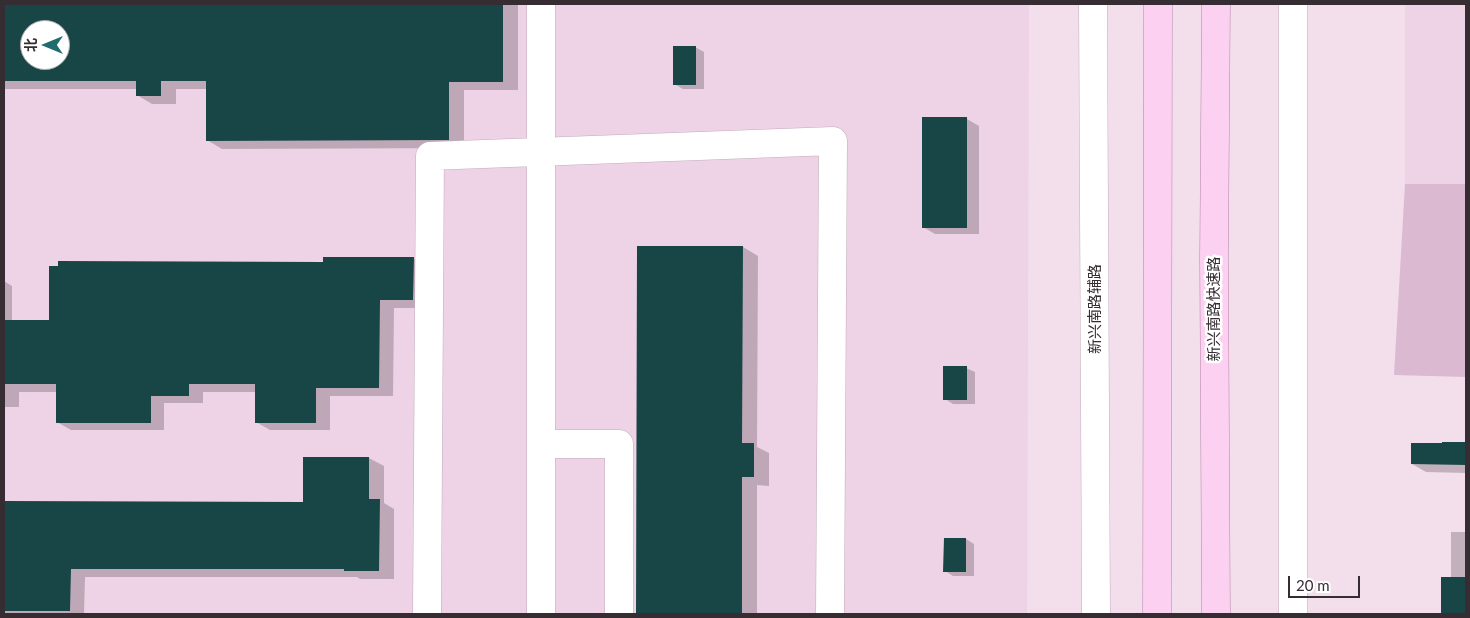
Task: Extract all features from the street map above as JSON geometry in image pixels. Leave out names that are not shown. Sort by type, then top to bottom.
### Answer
[{"type":"main road","points":[[1157,614],[1158,4]]},
{"type":"main road","name":"新兴南路快速路","points":[[1216,4],[1214,258],[1216,614]]},
{"type":"street","points":[[541,614],[542,4]]},
{"type":"street","name":"新兴南路辅路","points":[[1093,4],[1096,614]]},
{"type":"street","points":[[1293,4],[1293,614]]},
{"type":"street","points":[[427,614],[430,156],[833,142],[830,614]]},
{"type":"street","points":[[541,444],[619,444],[619,614]]},
{"type":"shaded area","points":[[4,4],[1029,4],[1027,614],[4,614]]},
{"type":"shaded area","points":[[1405,4],[1466,4],[1466,184],[1405,184]]},
{"type":"shaded area","points":[[1405,184],[1466,184],[1466,377],[1394,375]]},
{"type":"building","points":[[4,4],[503,4],[503,82],[449,82],[449,140],[206,141],[206,81],[161,81],[161,96],[136,96],[136,81],[4,81]]},
{"type":"building","points":[[673,46],[696,46],[696,85],[673,85]]},
{"type":"building","points":[[922,117],[967,117],[967,228],[922,228]]},
{"type":"building","points":[[637,246],[743,246],[742,443],[754,443],[754,477],[742,477],[742,614],[636,614]]},
{"type":"building","points":[[323,257],[414,257],[413,300],[380,300],[379,388],[316,388],[316,423],[255,423],[255,384],[189,384],[189,396],[151,396],[151,423],[56,423],[56,384],[4,384],[4,320],[49,320],[49,266],[58,266],[58,261],[323,262]]},
{"type":"building","points":[[943,366],[967,366],[967,400],[943,400]]},
{"type":"building","points":[[1466,442],[1466,465],[1411,464],[1411,443]]},
{"type":"building","points":[[303,457],[369,457],[369,499],[380,499],[379,571],[344,571],[344,569],[71,569],[70,611],[4,611],[4,501],[303,502]]},
{"type":"building","points":[[944,538],[966,538],[966,572],[943,572]]},
{"type":"building","points":[[1441,577],[1466,577],[1466,614],[1441,614]]}]
